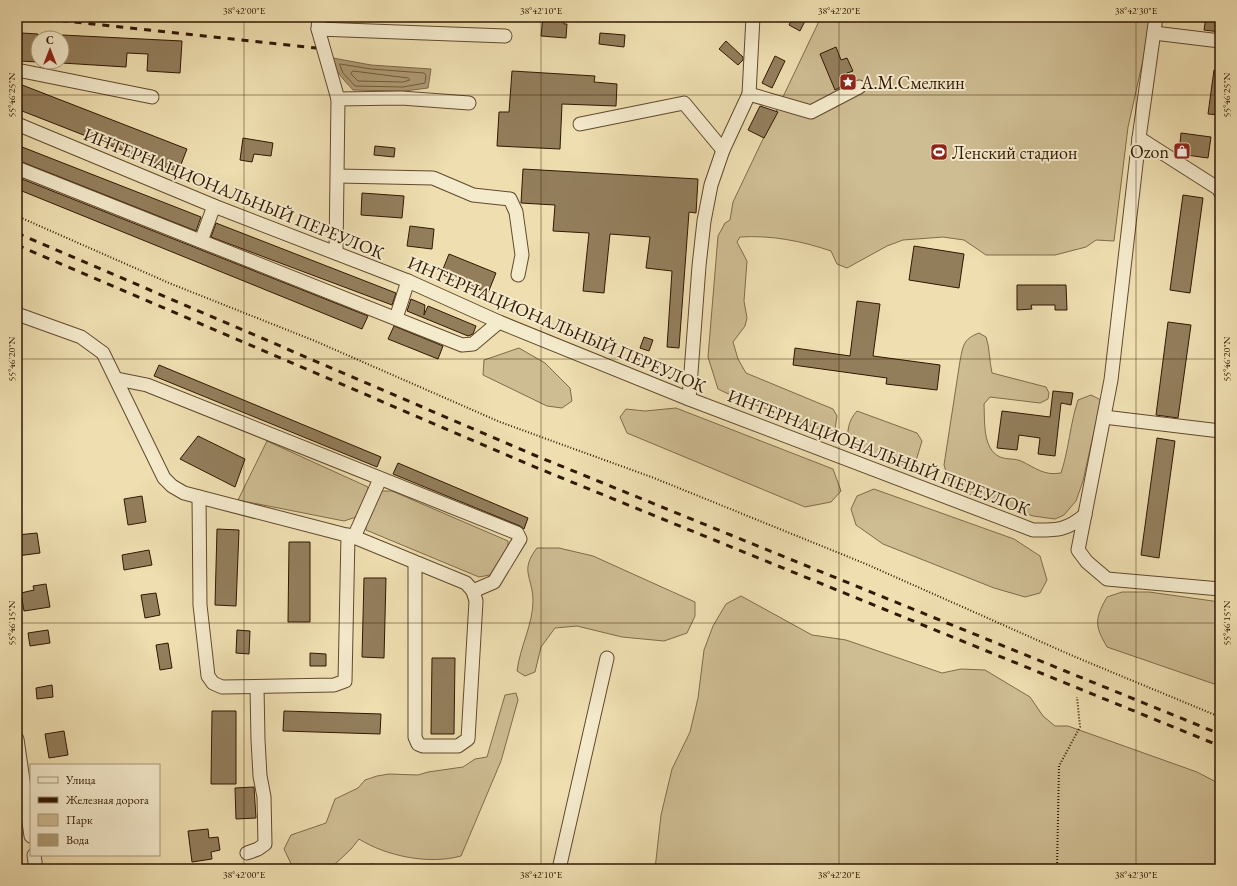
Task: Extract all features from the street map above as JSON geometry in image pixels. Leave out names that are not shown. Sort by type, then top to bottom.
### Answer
[{"type":"street","points":[[689,400],[698,266],[704,222],[711,185],[723,150],[748,94],[753,17]]},
{"type":"street","points":[[1156,17],[1139,138],[1111,380],[1078,550],[1087,562],[1107,579],[1220,589]]},
{"type":"street","points":[[336,253],[338,99],[319,23],[505,36]]},
{"type":"street","points":[[1154,33],[1220,41]]},
{"type":"street","points":[[17,70],[152,97]]},
{"type":"street","points":[[748,94],[811,112],[859,87]]},
{"type":"street","points":[[338,99],[401,98],[469,103]]},
{"type":"street","points":[[580,124],[684,103],[723,150]]},
{"type":"street","name":"ИНТЕРНАЦИОНАЛЬНЫЙ ПЕРЕУЛОК","points":[[17,124],[214,206],[408,282],[499,322],[689,400],[1033,530],[1060,530],[1074,524],[1084,515]]},
{"type":"street","points":[[1139,138],[1219,189],[1220,192]]},
{"type":"street","points":[[17,168],[462,345],[473,344],[499,322]]},
{"type":"street","points":[[338,176],[433,178],[473,195],[510,199],[516,212],[522,255],[518,275]]},
{"type":"street","points":[[201,241],[214,206]]},
{"type":"street","points":[[396,318],[408,282]]},
{"type":"street","points":[[17,314],[82,337],[103,353],[164,478],[178,490],[199,497],[351,536],[415,562],[466,583],[473,591],[476,600],[468,739],[458,746],[423,746],[418,744],[415,737],[415,562]]},
{"type":"street","points":[[117,379],[147,385],[517,534],[520,539],[494,582],[473,591]]},
{"type":"street","points":[[1104,417],[1220,431]]},
{"type":"street","points":[[199,497],[200,605],[208,676],[213,683],[222,687],[334,685],[345,681],[351,536],[380,478]]},
{"type":"street","points":[[560,869],[607,658]]},
{"type":"street","points":[[247,853],[258,849],[264,844],[264,797],[259,769],[257,687]]},
{"type":"street","points":[[17,739],[30,829]]},
{"type":"street","points":[[34,856],[36,869]]},
{"type":"path","points":[[17,216],[169,283],[315,341],[500,422],[654,478],[866,564],[1073,656],[1220,717]]},
{"type":"path","points":[[1057,869],[1059,766],[1080,728],[1077,697]]},
{"type":"green space","name":"Ленский стадион","points":[[821,17],[1150,17],[1150,29],[1128,127],[1114,241],[1096,240],[1086,247],[1055,255],[986,255],[964,240],[943,237],[903,240],[887,246],[847,268],[837,264],[831,251],[820,247],[775,238],[740,237],[737,242],[747,261],[744,301],[747,318],[745,326],[733,342],[738,359],[746,373],[833,409],[837,416],[835,429],[827,432],[737,398],[718,389],[708,357],[718,236],[725,223],[730,220],[733,202]]},
{"type":"green space","points":[[979,333],[986,337],[992,373],[1046,387],[1049,393],[1048,399],[1040,403],[990,397],[984,404],[987,441],[994,453],[1000,457],[1019,460],[1045,472],[1055,474],[1061,473],[1078,400],[1091,395],[1101,400],[1083,481],[1076,501],[1064,515],[1055,519],[1033,516],[951,488],[944,465],[960,361],[962,351],[967,341]]},
{"type":"green space","points":[[519,348],[545,363],[570,388],[572,401],[562,408],[547,406],[483,375],[484,360]]},
{"type":"green space","points":[[676,408],[833,469],[841,491],[831,502],[805,507],[627,433],[620,417],[626,409],[645,411]]},
{"type":"green space","points":[[857,411],[917,433],[922,441],[915,464],[907,468],[896,466],[848,444],[849,426]]},
{"type":"green space","points":[[267,441],[368,487],[368,498],[356,517],[344,521],[238,500]]},
{"type":"green space","points":[[874,489],[1014,539],[1040,556],[1047,580],[1040,593],[1025,597],[994,588],[883,544],[856,525],[851,509],[857,496]]},
{"type":"green space","points":[[380,491],[392,491],[508,541],[508,548],[490,575],[479,577],[366,530],[366,519]]},
{"type":"green space","points":[[537,548],[559,548],[593,556],[695,602],[695,616],[687,633],[664,641],[622,637],[577,626],[555,628],[541,647],[535,672],[525,676],[517,671],[529,627],[533,601],[528,569],[532,556]]},
{"type":"green space","points":[[1122,592],[1149,592],[1220,602],[1220,686],[1107,647],[1098,628],[1098,617],[1107,597]]},
{"type":"green space","points":[[741,596],[812,635],[846,640],[942,673],[961,669],[985,670],[1030,697],[1043,716],[1055,726],[1068,726],[1197,772],[1220,784],[1220,869],[655,869],[661,815],[672,769],[690,732],[698,698],[704,650],[713,626],[726,604]]},
{"type":"green space","points":[[516,693],[518,700],[501,761],[461,856],[435,860],[408,857],[382,850],[359,839],[330,869],[293,868],[284,849],[291,835],[326,823],[335,799],[358,788],[365,780],[389,774],[418,775],[428,772],[463,767],[475,759],[487,757],[505,695]]},
{"type":"water","points":[[333,58],[371,65],[431,69],[428,88],[404,91],[353,90],[337,71]]},
{"type":"water","points":[[370,864],[386,865],[394,869],[358,869]]},
{"type":"building","points":[[543,17],[564,17],[564,24],[567,24],[566,38],[541,36]]},
{"type":"building","points":[[793,17],[807,17],[800,31],[789,25]]},
{"type":"building","points":[[1206,17],[1220,17],[1220,32],[1204,30]]},
{"type":"building","points":[[22,33],[30,34],[30,62],[20,61]]},
{"type":"building","points":[[600,33],[625,35],[624,47],[599,44]]},
{"type":"building","points":[[70,35],[182,41],[180,73],[147,71],[148,54],[127,53],[126,67],[70,64]]},
{"type":"building","points":[[726,41],[743,57],[743,60],[738,65],[719,49]]},
{"type":"building","points":[[836,47],[841,60],[847,58],[853,71],[847,73],[850,82],[835,90],[820,54]]},
{"type":"building","points":[[775,56],[785,61],[772,88],[762,83]]},
{"type":"building","points":[[1214,70],[1220,71],[1220,115],[1208,114]]},
{"type":"building","points":[[512,71],[595,76],[594,82],[617,84],[616,106],[562,104],[560,149],[497,146],[499,112],[509,112]]},
{"type":"building","points":[[17,83],[187,149],[178,172],[17,109]]},
{"type":"building","points":[[760,106],[778,112],[764,138],[748,130]]},
{"type":"building","points":[[1181,133],[1211,137],[1208,158],[1179,154]]},
{"type":"building","points":[[243,138],[273,143],[271,156],[254,154],[252,162],[240,160]]},
{"type":"building","points":[[17,145],[201,217],[196,231],[17,160]]},
{"type":"building","points":[[375,146],[395,148],[394,157],[374,155]]},
{"type":"building","points":[[523,169],[698,179],[696,213],[689,212],[679,348],[667,347],[672,271],[646,268],[650,237],[610,234],[604,293],[583,291],[589,233],[553,231],[555,205],[521,203]]},
{"type":"building","points":[[17,177],[368,316],[362,329],[17,189]]},
{"type":"building","points":[[362,193],[404,196],[402,218],[361,215]]},
{"type":"building","points":[[1183,195],[1203,198],[1190,293],[1170,290]]},
{"type":"building","points":[[216,223],[396,293],[392,305],[211,237]]},
{"type":"building","points":[[410,226],[434,229],[432,249],[407,246]]},
{"type":"building","points":[[914,246],[964,254],[959,288],[909,280]]},
{"type":"building","points":[[449,254],[496,273],[488,293],[441,274]]},
{"type":"building","points":[[1017,285],[1066,285],[1067,310],[1055,310],[1055,305],[1031,305],[1032,309],[1017,310]]},
{"type":"building","points":[[411,299],[425,305],[424,315],[428,306],[476,326],[473,334],[468,336],[407,311]]},
{"type":"building","points":[[857,301],[880,304],[873,356],[940,365],[937,390],[886,384],[887,378],[793,365],[795,348],[850,356]]},
{"type":"building","points":[[1168,322],[1191,325],[1178,418],[1156,415]]},
{"type":"building","points":[[394,326],[443,346],[438,359],[388,339]]},
{"type":"building","points":[[644,337],[653,340],[649,351],[640,348]]},
{"type":"building","points":[[159,365],[381,457],[377,467],[154,376]]},
{"type":"building","points":[[1053,391],[1073,393],[1071,405],[1061,403],[1055,456],[1038,454],[1040,438],[1019,435],[1017,450],[997,448],[1002,411],[1050,417]]},
{"type":"building","points":[[198,436],[245,459],[235,487],[180,459]]},
{"type":"building","points":[[1157,438],[1175,441],[1159,558],[1141,555]]},
{"type":"building","points":[[398,463],[528,518],[524,529],[520,526],[393,474]]},
{"type":"building","points":[[142,496],[146,522],[128,525],[124,499]]},
{"type":"building","points":[[217,529],[239,530],[236,606],[215,605]]},
{"type":"building","points":[[37,533],[40,553],[17,556],[17,535]]},
{"type":"building","points":[[289,542],[310,542],[310,622],[288,622]]},
{"type":"building","points":[[149,550],[152,565],[124,570],[122,555]]},
{"type":"building","points":[[364,578],[386,578],[384,658],[362,657]]},
{"type":"building","points":[[46,584],[50,607],[24,611],[21,593],[34,590],[33,586]]},
{"type":"building","points":[[156,593],[160,615],[145,618],[141,595]]},
{"type":"building","points":[[48,630],[50,643],[30,646],[28,633]]},
{"type":"building","points":[[237,630],[250,631],[249,654],[236,653]]},
{"type":"building","points":[[168,643],[172,668],[160,670],[156,645]]},
{"type":"building","points":[[310,653],[326,654],[326,666],[310,666]]},
{"type":"building","points":[[432,658],[455,658],[454,734],[431,734]]},
{"type":"building","points":[[52,685],[53,697],[37,699],[36,688]]},
{"type":"building","points":[[212,711],[236,711],[236,784],[211,784]]},
{"type":"building","points":[[284,711],[381,714],[380,734],[283,731]]},
{"type":"building","points":[[64,731],[68,755],[49,758],[45,734]]},
{"type":"building","points":[[254,787],[256,818],[236,819],[235,788]]},
{"type":"building","points":[[208,829],[209,838],[218,837],[220,850],[211,852],[212,859],[192,862],[188,831]]},
{"type":"railway","points":[[47,17],[64,21],[316,48]]},
{"type":"railway","points":[[17,18],[52,20]]},
{"type":"railway","points":[[17,233],[534,455],[1220,734]]},
{"type":"railway","points":[[17,245],[530,465],[1220,746]]},
{"type":"place","name":"А.М.Смелкин","points":[[848,82]]},
{"type":"place","name":"Ozon","points":[[1182,151]]},
{"type":"place","name":"Ленский стадион","points":[[939,152]]}]
